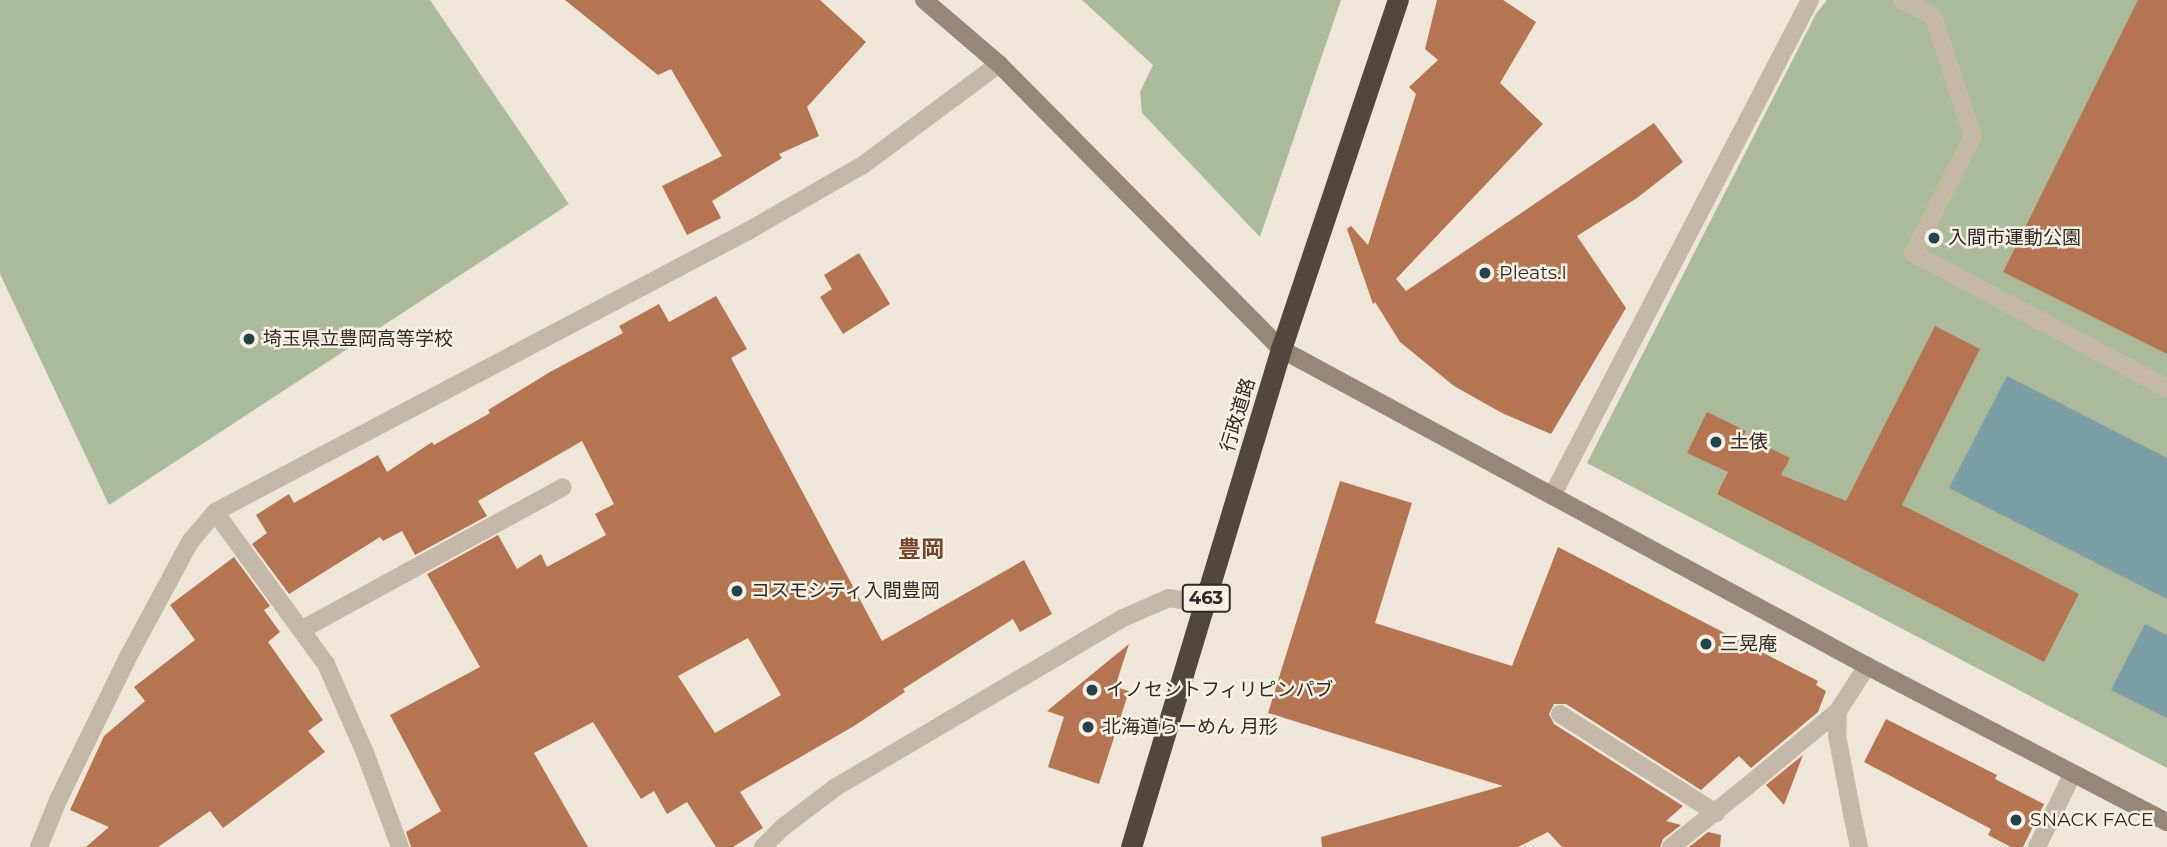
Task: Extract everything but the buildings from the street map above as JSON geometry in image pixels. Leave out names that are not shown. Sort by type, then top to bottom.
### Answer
[{"type":"highway","name":"行政道路","points":[[1131,847],[1281,349],[1398,0]]},
{"type":"street","points":[[924,0],[999,64],[1281,349],[1867,666],[2167,822]]},
{"type":"street","points":[[1552,496],[1810,0]]},
{"type":"street","points":[[1902,0],[1933,16],[1973,136],[1913,253],[2167,388]]},
{"type":"street","points":[[39,847],[59,798],[128,657],[190,542],[215,512],[748,231],[863,164],[999,64]]},
{"type":"street","points":[[301,630],[563,487]]},
{"type":"street","points":[[215,512],[326,664],[365,752],[400,847]]},
{"type":"street","points":[[763,847],[783,827],[836,787],[1123,618],[1169,598],[1205,604]]},
{"type":"street","points":[[1671,847],[1838,711],[1867,666]]},
{"type":"street","points":[[1838,711],[1838,735],[1859,847]]},
{"type":"street","points":[[1560,714],[1716,813]]},
{"type":"street","points":[[2037,847],[2073,773]]},
{"type":"green space","name":"埼玉県立豊岡高等学校","points":[[0,0],[430,0],[569,204],[109,505],[0,274]]},
{"type":"green space","points":[[1082,0],[1341,0],[1260,237],[1142,113],[1140,92],[1153,65]]},
{"type":"green space","name":"入間市運動公園","points":[[1827,0],[2167,0],[2167,768],[1587,463],[1816,14]]},
{"type":"water","points":[[2007,376],[2167,458],[2167,599],[1949,488]]},
{"type":"water","points":[[2145,624],[2167,635],[2167,718],[2111,690]]},
{"type":"place","name":"入間市運動公園","points":[[1934,238]]},
{"type":"place","name":"Pleats.I","points":[[1485,273]]},
{"type":"place","name":"埼玉県立豊岡高等学校","points":[[249,339]]},
{"type":"place","name":"土俵","points":[[1716,442]]},
{"type":"place","name":"コスモシティ入間豊岡","points":[[737,591]]},
{"type":"place","name":"三晃庵","points":[[1706,644]]},
{"type":"place","name":"イノセントフィリピンパブ","points":[[1092,690]]},
{"type":"place","name":"北海道らーめん 月形","points":[[1088,727]]},
{"type":"place","name":"SNACK FACE","points":[[2016,820]]},
{"type":"district","name":"豊岡","points":[[921,549]]}]
